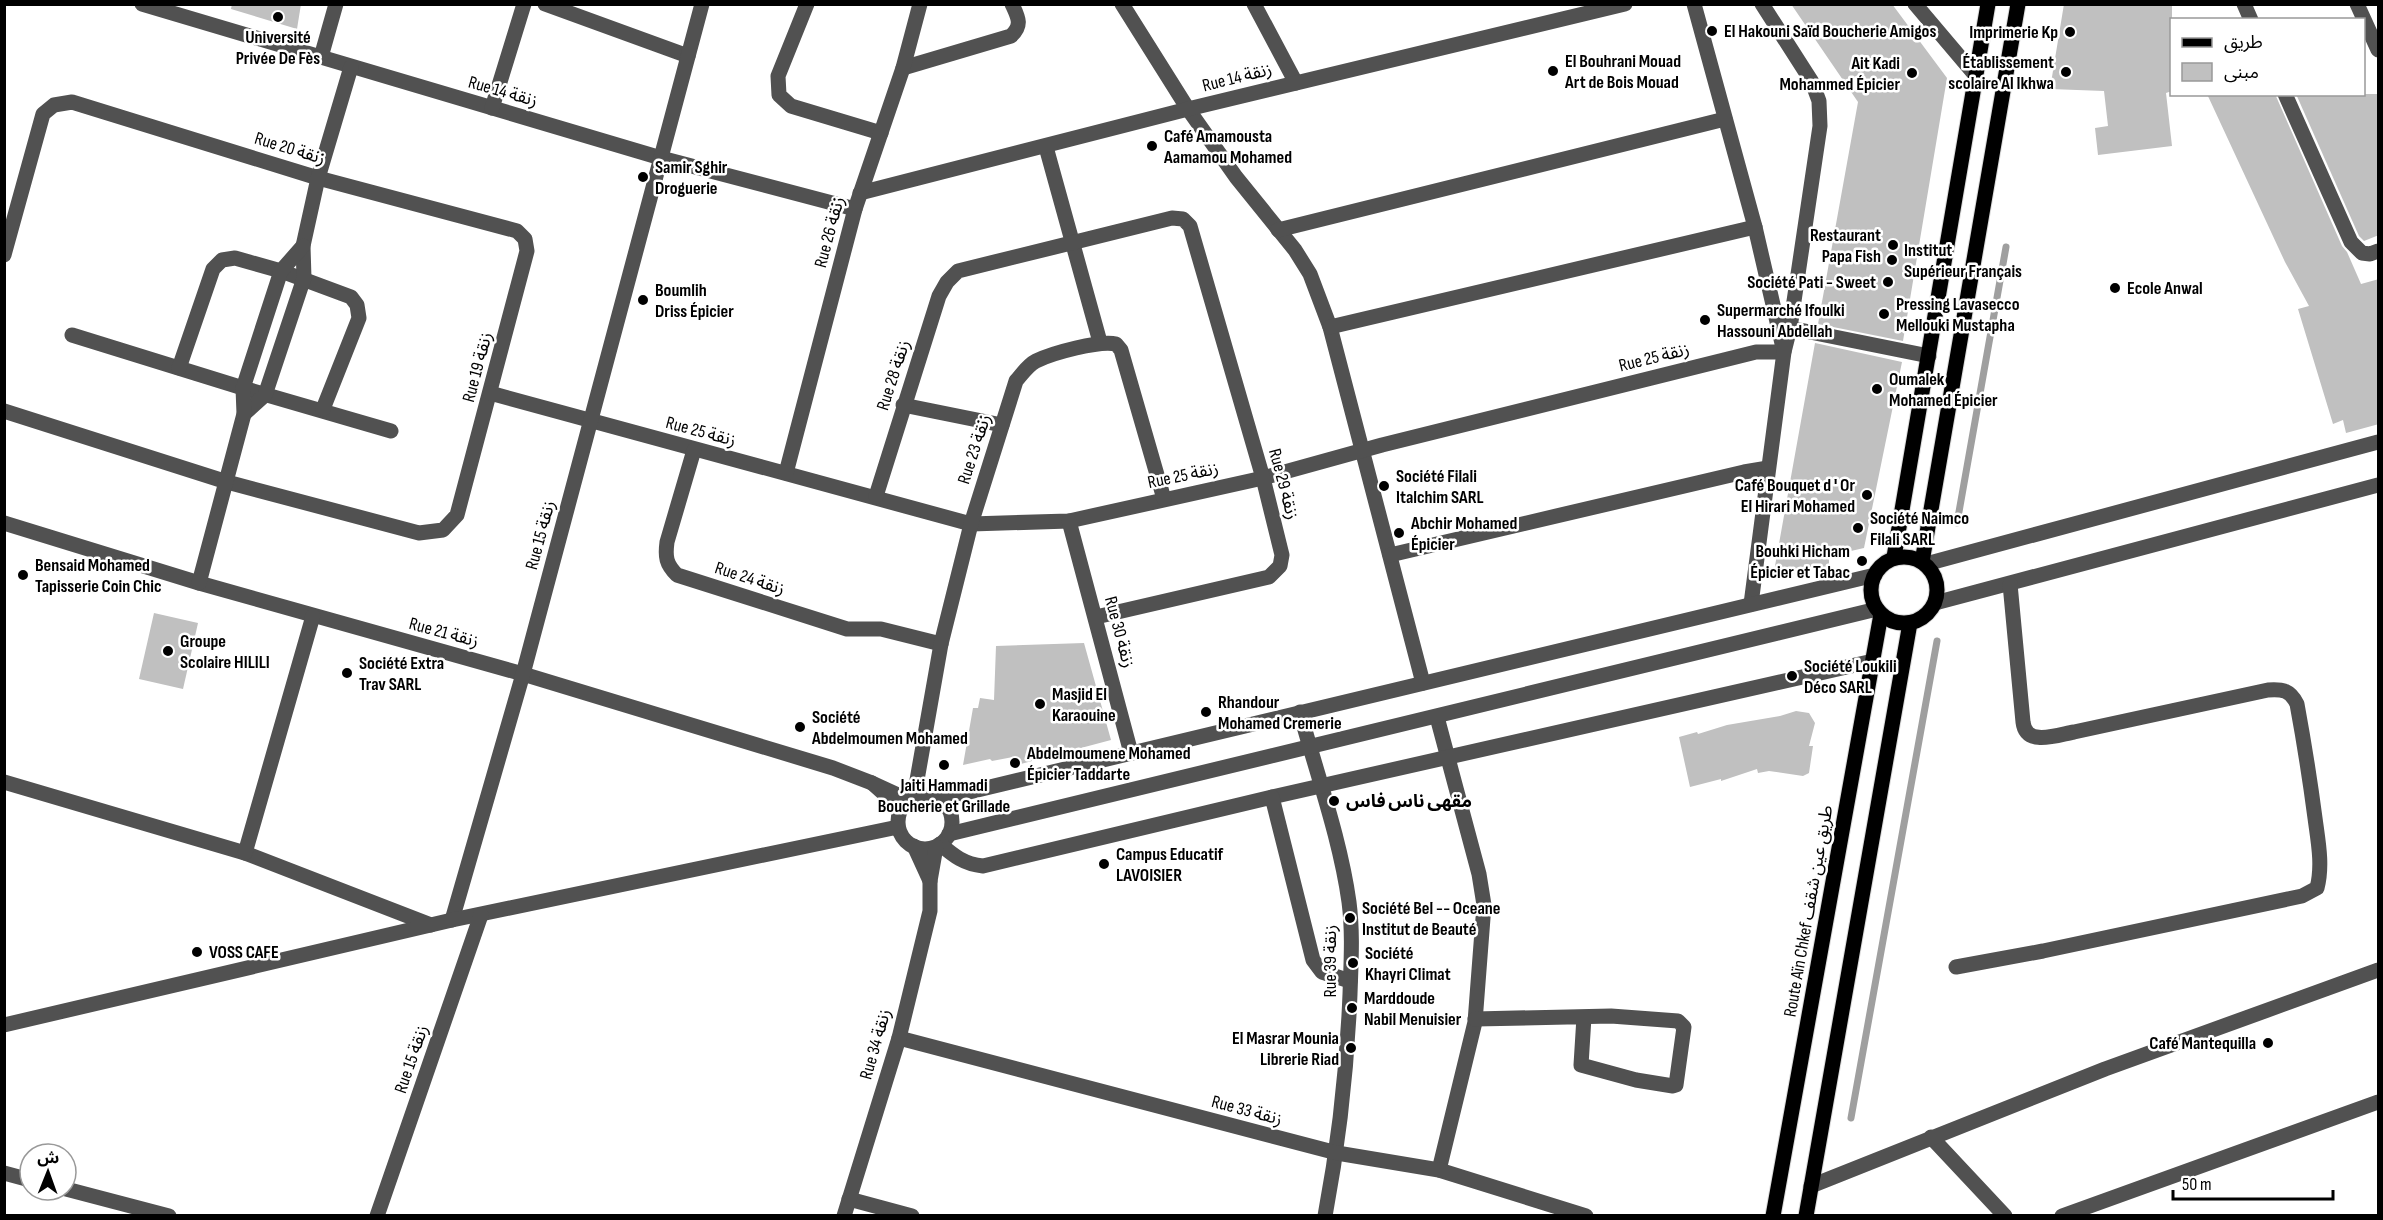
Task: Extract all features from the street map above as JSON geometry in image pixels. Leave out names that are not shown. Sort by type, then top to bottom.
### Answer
[{"type":"main road","points":[[1894,557],[1988,4]]},
{"type":"main road","points":[[1924,563],[2018,4]]},
{"type":"main road","points":[[1905,556],[1924,563],[1933,572],[1936,581],[1938,593],[1935,603],[1929,612],[1910,623],[1890,621],[1879,612],[1870,592],[1872,580],[1884,563],[1894,557],[1905,556]]},
{"type":"main road","name":"Route Aïn Chkef طريق عين شقف","points":[[1773,1215],[1879,612]]},
{"type":"main road","points":[[1806,1215],[1910,623]]},
{"type":"street","name":"Rue 14 زنقة","points":[[142,4],[661,158],[855,209]]},
{"type":"street","points":[[321,57],[336,4]]},
{"type":"street","points":[[492,108],[524,4]]},
{"type":"street","points":[[545,4],[688,56]]},
{"type":"street","points":[[661,158],[702,4]]},
{"type":"street","points":[[807,4],[778,76],[779,95],[791,105],[881,133]]},
{"type":"street","name":"Rue 26 زنقة","points":[[786,473],[855,209],[903,68],[920,4]]},
{"type":"street","points":[[903,68],[1011,36],[1018,30],[1020,24],[1012,4]]},
{"type":"street","points":[[1122,4],[1188,109],[1236,177],[1310,274],[1330,327],[1423,683]]},
{"type":"street","points":[[1254,4],[1296,83]]},
{"type":"street","name":"Rue 14 زنقة","points":[[860,193],[1188,109],[1625,4]]},
{"type":"street","points":[[1694,4],[1755,227],[1784,352]]},
{"type":"street","points":[[1751,604],[1784,352],[1790,328],[1820,126],[1819,101],[1812,82],[1802,63],[1762,4]]},
{"type":"street","points":[[1915,4],[1976,76]]},
{"type":"street","points":[[2244,4],[2250,18]]},
{"type":"street","points":[[2356,4],[2363,18]]},
{"type":"street","points":[[2365,22],[2379,50]]},
{"type":"street","points":[[244,414],[265,394],[304,279],[303,246],[318,178],[351,67]]},
{"type":"street","points":[[2286,96],[2351,242],[2362,253],[2370,254],[2379,251]]},
{"type":"street","name":"Rue 20 زنقة","points":[[5,252],[43,114],[54,105],[72,102],[318,178],[516,231]]},
{"type":"street","points":[[1278,230],[1725,119]]},
{"type":"street","points":[[1046,147],[1100,342],[1116,344],[1121,350],[1164,499]]},
{"type":"street","name":"Rue 15 زنقة","points":[[452,920],[523,674],[661,158]]},
{"type":"street","name":"Rue 29 زنقة","points":[[1074,244],[1172,218],[1183,219],[1190,226],[1263,478],[1282,555],[1280,566],[1269,578],[1096,617]]},
{"type":"street","points":[[1330,327],[1755,227]]},
{"type":"street","name":"Rue 19 زنقة","points":[[227,482],[419,533],[443,530],[457,515],[527,251],[525,239],[516,231]]},
{"type":"street","name":"Rue 28 زنقة","points":[[876,496],[939,296],[947,282],[958,271],[1074,244]]},
{"type":"street","points":[[199,583],[244,414],[243,388],[281,271],[303,246]]},
{"type":"street","points":[[179,368],[213,269],[222,260],[234,258],[281,271],[351,297],[357,305],[359,318],[323,409]]},
{"type":"street","points":[[1790,328],[1929,356]]},
{"type":"street","points":[[72,334],[243,388],[391,430]]},
{"type":"street","name":"Rue 23 زنقة","points":[[908,802],[941,644],[971,524],[1016,381],[1027,367],[1037,360],[1100,342]]},
{"type":"street","name":"Rue 25 زنقة","points":[[590,422],[876,496],[971,524],[1069,521],[1263,478],[1756,351],[1784,352]]},
{"type":"street","points":[[490,393],[590,422]]},
{"type":"street","points":[[903,405],[1002,425]]},
{"type":"street","points":[[4,411],[227,482]]},
{"type":"street","points":[[1924,563],[2379,442]]},
{"type":"street","name":"Rue 24 زنقة","points":[[694,450],[665,556],[669,567],[677,575],[847,629],[881,629],[941,644]]},
{"type":"street","points":[[1390,555],[1768,468]]},
{"type":"street","points":[[1935,603],[2379,485]]},
{"type":"street","name":"Rue 30 زنقة","points":[[1069,521],[1131,753]]},
{"type":"street","name":"Rue 21 زنقة","points":[[4,523],[199,583],[523,674],[833,768],[872,783],[908,802]]},
{"type":"street","points":[[898,826],[908,802],[922,795],[940,799],[1875,575]]},
{"type":"street","points":[[1956,967],[2043,951],[2302,896],[2317,888],[2319,877],[2318,845],[2308,762],[2297,704],[2292,695],[2281,689],[2268,690],[2074,732],[2042,738],[2031,737],[2024,728],[2010,584]]},
{"type":"street","points":[[898,826],[907,842],[923,849],[942,842],[1310,748],[1879,612]]},
{"type":"street","points":[[245,853],[313,616]]},
{"type":"street","points":[[942,842],[957,858],[970,865],[982,866],[1272,797],[1872,661]]},
{"type":"street","name":"Rue 39 زنقة","points":[[1300,712],[1349,903],[1352,940],[1347,1060],[1337,1153],[1325,1215]]},
{"type":"street","points":[[1437,717],[1479,874],[1484,905],[1475,1019],[1439,1170]]},
{"type":"street","points":[[4,782],[245,853],[431,925]]},
{"type":"street","points":[[1272,797],[1313,960],[1322,972],[1350,981]]},
{"type":"street","points":[[930,881],[942,842],[952,822],[951,813],[940,799]]},
{"type":"street","points":[[4,1025],[452,920],[898,826]]},
{"type":"street","points":[[914,846],[930,881]]},
{"type":"street","name":"Rue 34 زنقة","points":[[844,1215],[899,1038],[930,911],[930,881]]},
{"type":"street","name":"Rue 15 زنقة","points":[[377,1215],[481,915]]},
{"type":"street","points":[[1812,1186],[2128,1061],[2379,970]]},
{"type":"street","points":[[1475,1019],[1584,1017],[1622,1017],[1678,1021],[1684,1027],[1676,1085],[1636,1080],[1581,1065],[1584,1017]]},
{"type":"street","name":"Rue 33 زنقة","points":[[899,1038],[1337,1153],[1439,1170],[1586,1215]]},
{"type":"street","points":[[2062,1215],[2379,1102]]},
{"type":"street","points":[[1931,1137],[2005,1215]]},
{"type":"street","points":[[78,1192],[169,1215]]},
{"type":"street","points":[[849,1199],[912,1215]]},
{"type":"building","name":"Université Privée De Fès","points":[[232,4],[301,4],[297,29],[231,9]]},
{"type":"building","points":[[1791,4],[1892,4],[1947,78],[1903,341],[1818,324],[1858,102]]},
{"type":"building","points":[[2064,4],[2172,4],[2170,92],[2166,93],[2172,146],[2098,155],[2095,128],[2108,126],[2104,91],[2050,89]]},
{"type":"building","points":[[2379,94],[2379,235],[2364,241],[2359,236],[2297,96]]},
{"type":"building","points":[[2208,96],[2276,96],[2361,284],[2379,279],[2379,424],[2346,433],[2343,420],[2333,424],[2298,309],[2309,306],[2285,262]]},
{"type":"building","points":[[1815,343],[1902,362],[1864,548],[1829,556],[1829,567],[1773,577]]},
{"type":"building","name":"Groupe Scolaire HILILI","points":[[154,613],[198,623],[183,689],[139,679]]},
{"type":"building","name":"Masjid El Karaouine","points":[[1084,643],[1111,740],[1017,765],[1013,757],[963,765],[973,708],[978,708],[980,698],[994,700],[996,646]]},
{"type":"building","points":[[1796,711],[1809,713],[1815,723],[1809,746],[1813,746],[1809,773],[1803,776],[1769,771],[1758,773],[1757,769],[1721,781],[1721,779],[1690,787],[1679,737]]},
{"type":"waterway","points":[[1957,523],[2006,247]]},
{"type":"waterway","points":[[1851,1118],[1937,641]]},
{"type":"place","name":"Université Privée De Fès","points":[[278,17]]},
{"type":"place","name":"El Hakouni Saïd Boucherie Amigos","points":[[1712,31]]},
{"type":"place","name":"Imprimerie Kp","points":[[2070,32]]},
{"type":"place","name":"El Bouhrani Mouad Art de Bois Mouad","points":[[1553,71]]},
{"type":"place","name":"Établissement scolaire Al Ikhwa","points":[[2066,72]]},
{"type":"place","name":"Ait Kadi Mohammed Épicier","points":[[1912,73]]},
{"type":"place","name":"Café Amamousta Aamamou Mohamed","points":[[1152,146]]},
{"type":"place","name":"Samir Sghir Droguerie","points":[[643,177]]},
{"type":"place","name":"Restaurant Papa Fish","points":[[1893,245]]},
{"type":"place","name":"Institut Supérieur Français","points":[[1892,260]]},
{"type":"place","name":"Société Pati - Sweet","points":[[1888,282]]},
{"type":"place","name":"Ecole Anwal","points":[[2115,288]]},
{"type":"place","name":"Boumlih Driss Épicier","points":[[643,300]]},
{"type":"place","name":"Pressing Lavasecco Mellouki Mustapha","points":[[1884,314]]},
{"type":"place","name":"Supermarché Ifoulki Hassouni Abdellah","points":[[1705,320]]},
{"type":"place","name":"Oumalek Mohamed Épicier","points":[[1877,389]]},
{"type":"place","name":"Société Filali Italchim SARL","points":[[1384,486]]},
{"type":"place","name":"Café Bouquet d ' Or El Hirari Mohamed","points":[[1867,495]]},
{"type":"place","name":"Société Naimco Filali SARL","points":[[1858,528]]},
{"type":"place","name":"Abchir Mohamed Épicier","points":[[1399,533]]},
{"type":"place","name":"Bouhki Hicham Épicier et Tabac","points":[[1862,561]]},
{"type":"place","name":"Bensaid Mohamed Tapisserie Coin Chic","points":[[23,575]]},
{"type":"place","name":"Groupe Scolaire HILILI","points":[[168,651]]},
{"type":"place","name":"Société Extra Trav SARL","points":[[347,673]]},
{"type":"place","name":"Société Loukili Déco SARL","points":[[1792,676]]},
{"type":"place","name":"Masjid El Karaouine","points":[[1040,704]]},
{"type":"place","name":"Rhandour Mohamed Cremerie","points":[[1206,712]]},
{"type":"place","name":"Société Abdelmoumen Mohamed","points":[[800,727]]},
{"type":"place","name":"Abdelmoumene Mohamed Épicier Taddarte","points":[[1015,763]]},
{"type":"place","name":"Jaiti Hammadi Boucherie et Grillade","points":[[944,765]]},
{"type":"place","name":"مقهى ناس فاس","points":[[1334,801]]},
{"type":"place","name":"Campus Educatif LAVOISIER","points":[[1104,864]]},
{"type":"place","name":"Société Bel -- Oceane Institut de Beauté","points":[[1350,918]]},
{"type":"place","name":"VOSS CAFE","points":[[197,952]]},
{"type":"place","name":"Société Khayri Climat","points":[[1353,963]]},
{"type":"place","name":"Marddoude Nabil Menuisier","points":[[1352,1008]]},
{"type":"place","name":"Café Mantequilla","points":[[2268,1043]]},
{"type":"place","name":"El Masrar Mounia Librerie Riad","points":[[1351,1048]]}]
